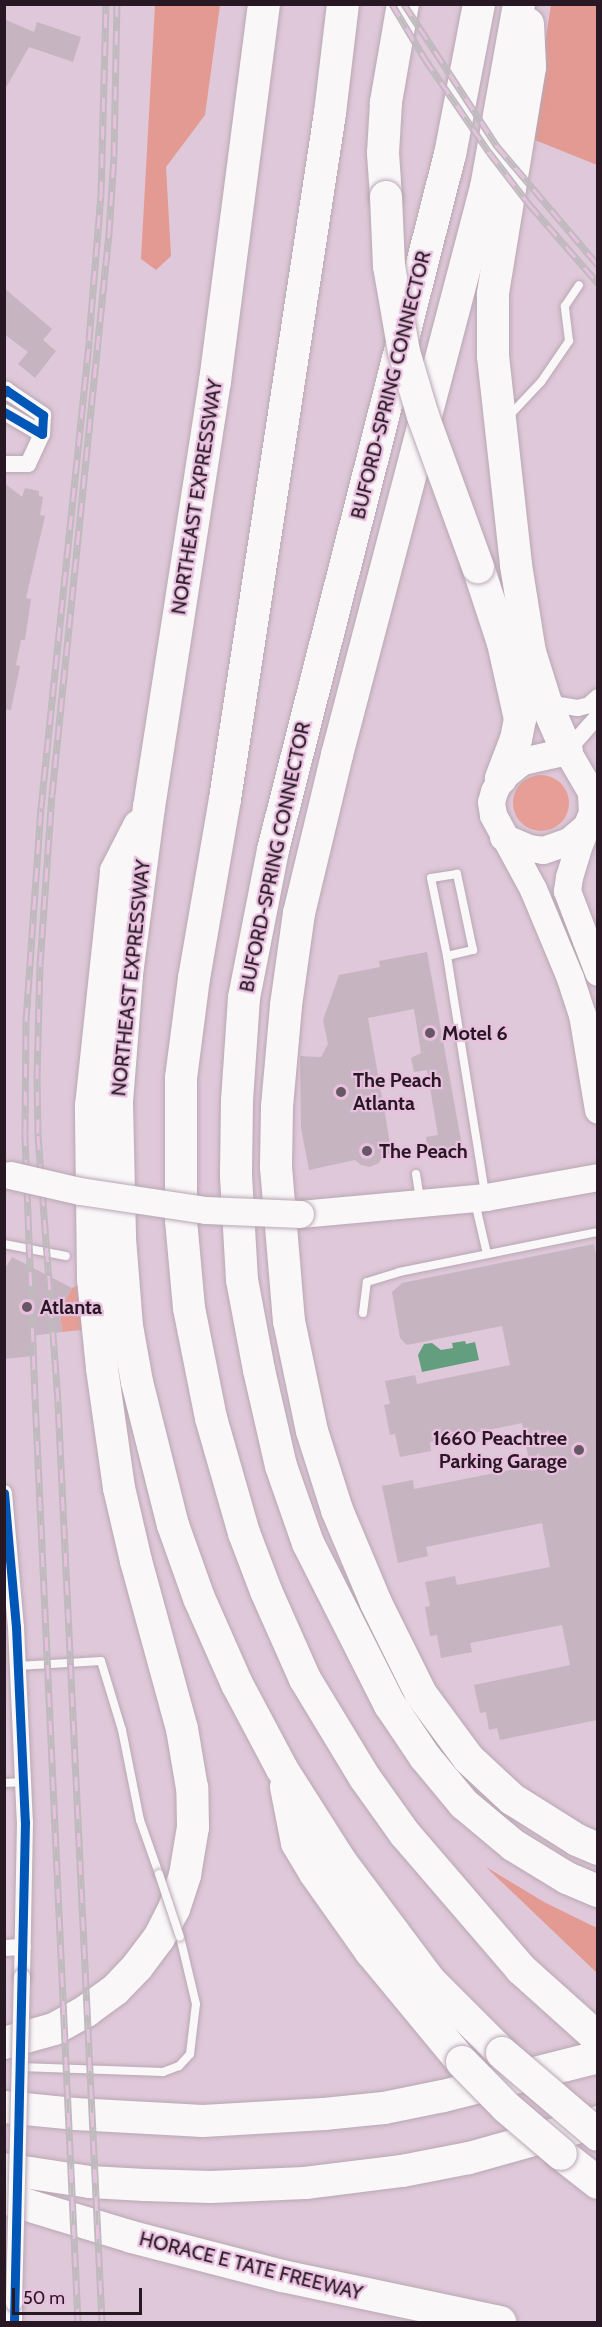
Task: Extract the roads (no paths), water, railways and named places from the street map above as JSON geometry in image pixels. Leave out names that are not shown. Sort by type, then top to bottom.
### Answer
[{"type":"highway","name":"NORTHEAST EXPRESSWAY","points":[[264,4],[215,381],[149,807],[127,975],[117,1103],[120,1239],[127,1326],[150,1437],[173,1525],[199,1598],[237,1684],[282,1768],[341,1862],[424,1973],[471,2024],[502,2053],[597,2134]]},
{"type":"highway","points":[[4,2106],[75,2114],[203,2121],[313,2115],[384,2108],[443,2096],[594,2041],[521,1968],[405,1833],[365,1778],[305,1679],[266,1592],[244,1533],[211,1418],[189,1308],[181,1220],[181,1078],[194,978],[225,798],[330,113],[343,4]]},
{"type":"highway","points":[[403,4],[386,102],[383,153],[389,266],[404,352],[423,416],[503,643],[519,719],[516,739],[501,778]]},
{"type":"highway","name":"BUFORD-SPRING CONNECTOR","points":[[479,4],[450,154],[273,850],[246,987],[237,1101],[236,1176],[242,1269],[259,1370],[281,1466],[308,1543],[390,1705],[425,1757],[464,1804],[513,1845],[567,1878],[597,1891]]},
{"type":"highway","name":"BUFORD-SPRING CONNECTOR","points":[[519,4],[486,187],[337,755],[299,913],[284,1028],[277,1107],[276,1167],[289,1321],[312,1431],[337,1510],[375,1603],[421,1694],[469,1759],[512,1799],[577,1840],[597,1849]]},
{"type":"highway","points":[[526,4],[530,68],[493,294],[493,356],[499,426],[530,652],[546,703],[567,751]]},
{"type":"highway","points":[[12,2055],[86,2012],[115,1990],[137,1967],[159,1938],[174,1909],[185,1875],[193,1827],[192,1788],[182,1728],[136,1561],[119,1488],[102,1368],[93,1279],[91,1106],[116,871],[149,807]]},
{"type":"highway","points":[[282,1768],[297,1843],[315,1873],[371,1952],[462,2062],[506,2107],[597,2183]]},
{"type":"highway","points":[[4,2169],[90,2182],[145,2185],[212,2187],[305,2183],[402,2171],[458,2160],[597,2122]]},
{"type":"highway","name":"HORACE E TATE FREEWAY","points":[[4,2198],[132,2237],[282,2276],[500,2322]]},
{"type":"highway","points":[[398,2302],[463,2322]]},
{"type":"main road","points":[[597,972],[567,891],[569,877],[592,813],[589,785],[567,751],[522,761],[501,778],[491,802],[493,815],[538,899],[579,1005],[597,1110]]},
{"type":"main road","points":[[503,837],[529,848],[543,850],[569,841],[592,813]]},
{"type":"main road","points":[[10,1175],[80,1191],[206,1210],[300,1214],[480,1198],[597,1177]]},
{"type":"street","points":[[4,464],[28,464],[42,434],[43,415],[5,388]]},
{"type":"street","points":[[4,412],[42,434]]},
{"type":"street","points":[[546,703],[568,709],[578,708],[589,705],[597,697]]},
{"type":"street","points":[[567,751],[597,716]]},
{"type":"street","points":[[4,1493],[10,1628],[18,1666],[23,1782],[22,1977],[12,2055],[14,2322]]},
{"type":"street","points":[[4,1948],[23,1947]]},
{"type":"lane","points":[[499,426],[541,382],[569,341],[565,306],[579,285]]},
{"type":"lane","points":[[447,956],[473,950],[457,874],[431,878],[447,956],[487,1254]]},
{"type":"lane","points":[[416,1174],[421,1205]]},
{"type":"lane","points":[[363,1312],[368,1282],[399,1272],[597,1232]]},
{"type":"lane","points":[[4,1244],[66,1256]]},
{"type":"lane","points":[[12,2055],[70,2069],[163,2072],[179,2066],[190,2054],[196,2004],[180,1937],[140,1820],[122,1730],[101,1661],[18,1666]]},
{"type":"lane","points":[[4,1783],[23,1782]]},
{"type":"railway","points":[[78,2322],[35,1397],[25,1133],[26,1021],[41,808],[89,340],[101,195],[106,4]]},
{"type":"railway","points":[[102,2322],[58,1401],[38,1133],[37,1078],[40,965],[52,795],[109,233],[114,156],[117,4]]},
{"type":"railway","points":[[392,4],[425,59],[489,152],[529,204],[598,283]]},
{"type":"railway","points":[[404,4],[497,146],[598,265]]},
{"type":"place","name":"Motel 6","points":[[430,1033]]},
{"type":"place","name":"The Peach Atlanta","points":[[341,1092]]},
{"type":"place","name":"The Peach","points":[[367,1151]]},
{"type":"place","name":"Atlanta","points":[[27,1307]]},
{"type":"place","name":"1660 Peachtree Parking Garage","points":[[579,1450]]}]
